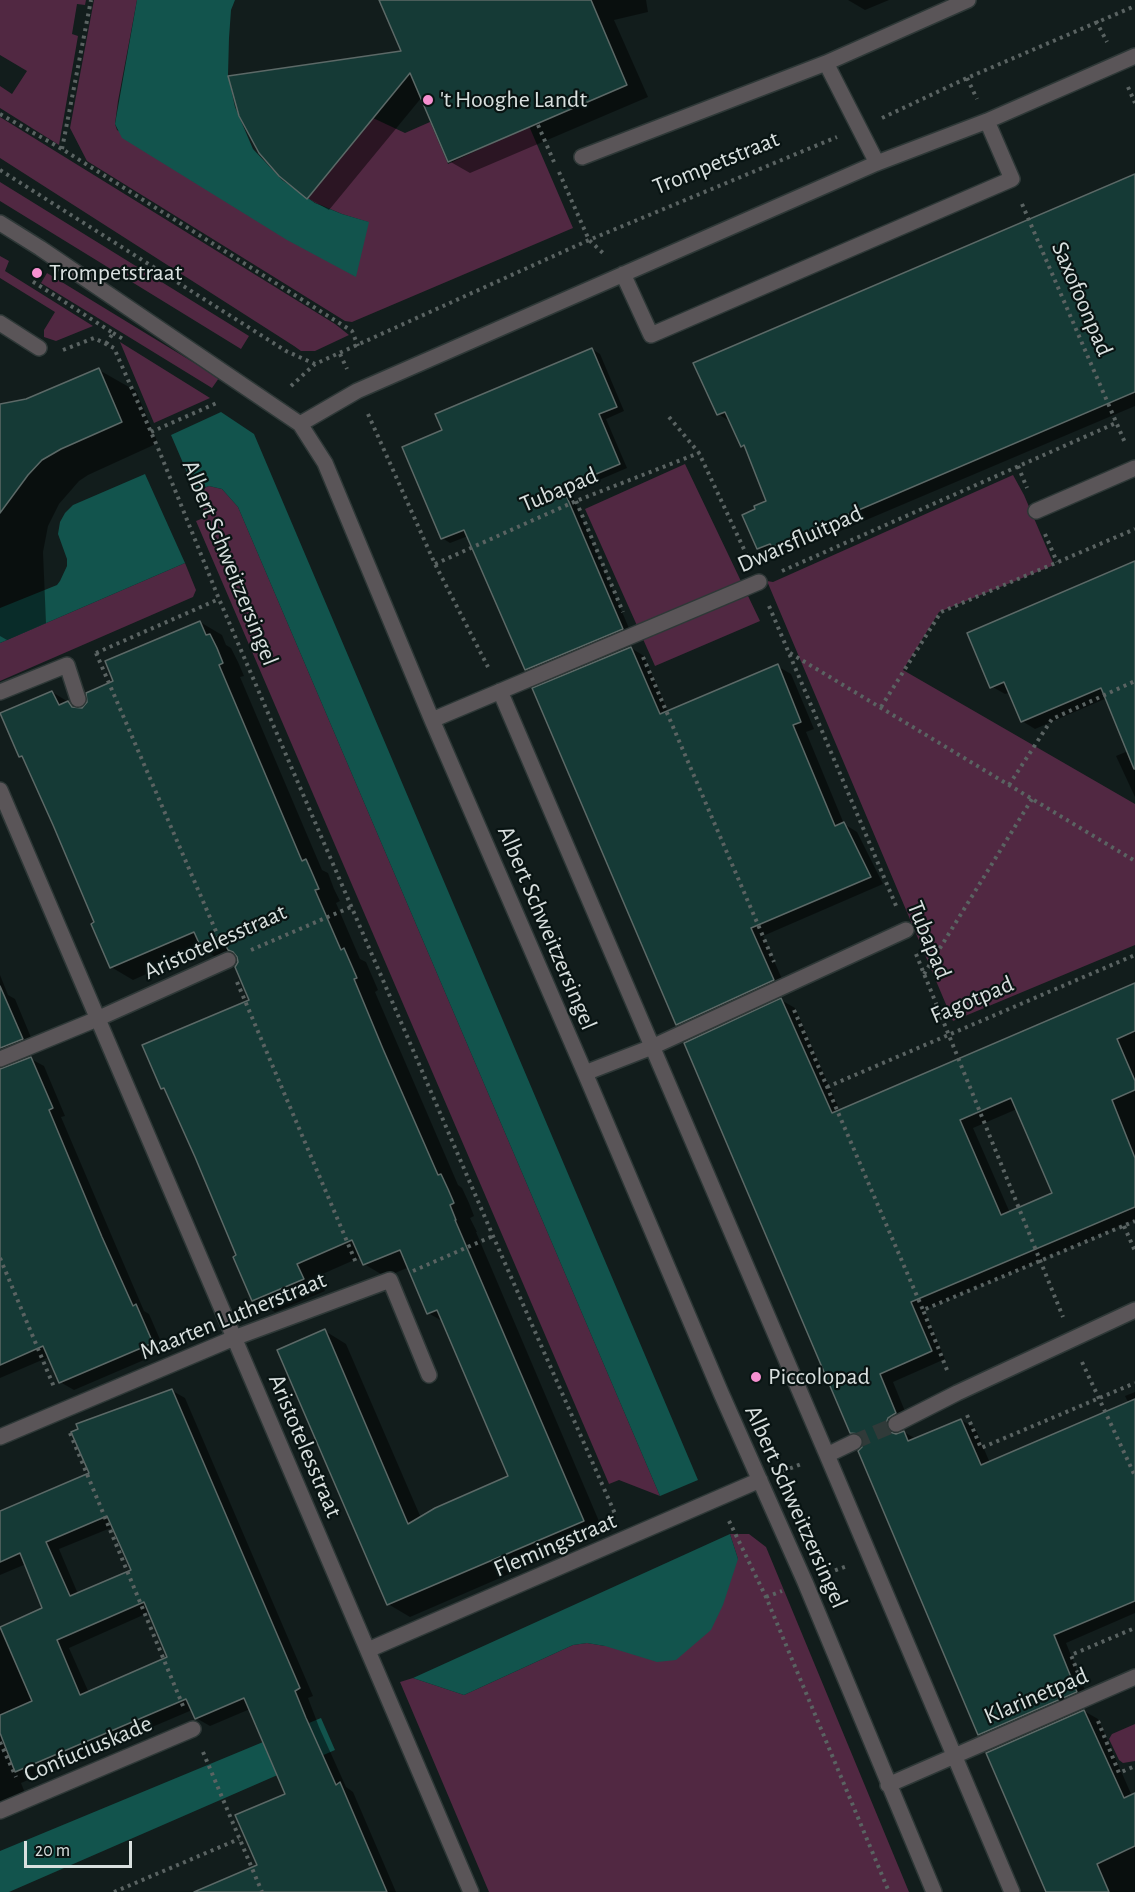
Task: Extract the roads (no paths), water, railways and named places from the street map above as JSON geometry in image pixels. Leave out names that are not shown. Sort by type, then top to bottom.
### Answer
[{"type":"street","points":[[582,157],[826,63],[968,0]]},
{"type":"street","points":[[300,424],[357,391],[877,163],[987,120],[1135,56]]},
{"type":"street","points":[[826,63],[877,163]]},
{"type":"street","points":[[623,274],[651,335],[1012,180],[987,120]]},
{"type":"street","name":"Albert Schweitzersingel","points":[[0,223],[300,424],[325,463],[432,720],[721,1393],[805,1582],[934,1892]]},
{"type":"street","points":[[0,323],[39,348]]},
{"type":"street","points":[[1036,511],[1133,461]]},
{"type":"street","name":"Dwarsfluitpad","points":[[432,720],[759,582]]},
{"type":"street","points":[[0,692],[67,665],[78,699]]},
{"type":"street","name":"Albert Schweitzersingel","points":[[500,691],[1012,1892]]},
{"type":"street","name":"Aristotelesstraat","points":[[0,790],[471,1892]]},
{"type":"street","points":[[585,1073],[652,1047],[906,930]]},
{"type":"street","name":"Aristotelesstraat","points":[[97,1019],[228,960]]},
{"type":"street","points":[[0,1059],[97,1019]]},
{"type":"street","name":"Maarten Lutherstraat","points":[[0,1437],[234,1338],[390,1280],[429,1375]]},
{"type":"street","points":[[897,1424],[957,1393],[1135,1310]]},
{"type":"street","points":[[827,1455],[854,1443]]},
{"type":"street","name":"Flemingstraat","points":[[368,1650],[760,1480]]},
{"type":"street","name":"Klarinetpad","points":[[954,1756],[1135,1677]]},
{"type":"street","name":"Confuciuskade","points":[[0,1811],[193,1729]]},
{"type":"street","points":[[888,1785],[954,1756]]},
{"type":"tunnel","points":[[854,1442],[896,1424]]},
{"type":"place","name":"'t Hooghe Landt","points":[[428,100]]},
{"type":"place","name":"Trompetstraat","points":[[37,273]]},
{"type":"place","name":"Piccolopad","points":[[756,1377]]}]
